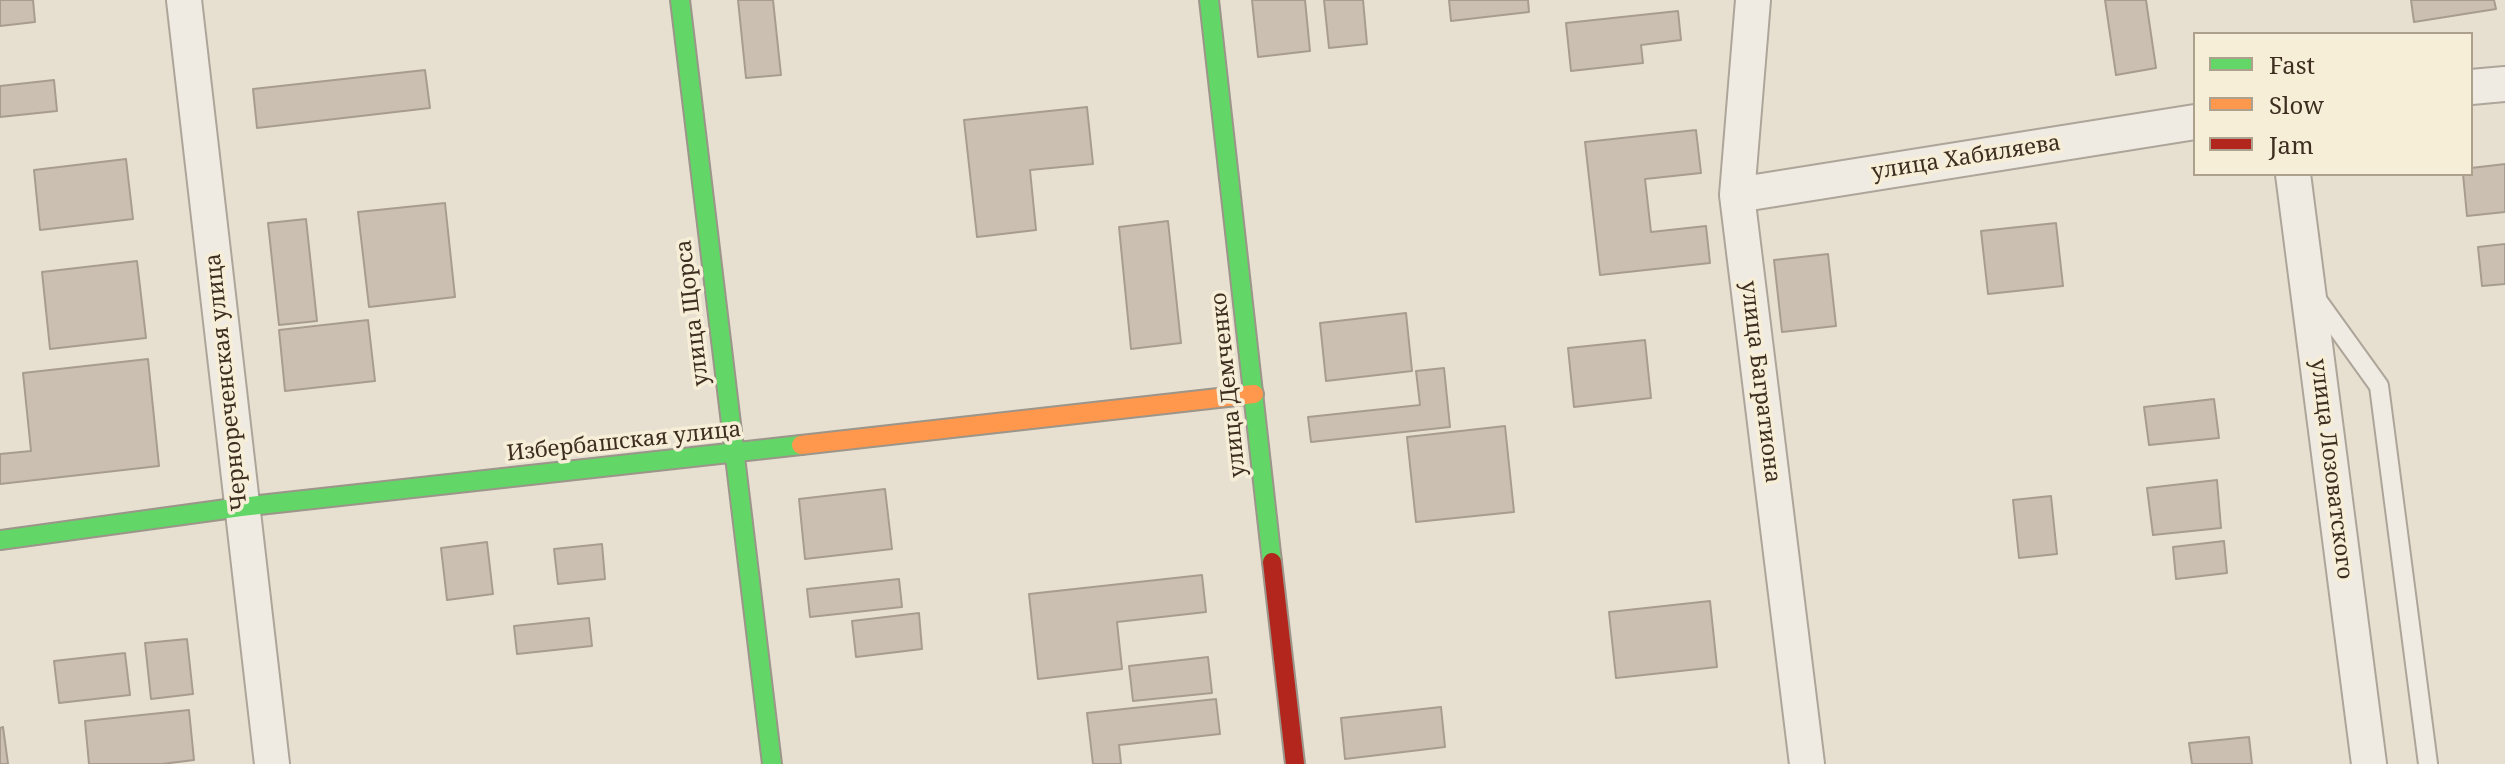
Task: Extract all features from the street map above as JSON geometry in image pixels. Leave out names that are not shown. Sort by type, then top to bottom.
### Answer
[{"type":"street","name":"Чернореченская улица","points":[[184,0],[272,764]]},
{"type":"street","name":"улица Щорса","points":[[680,0],[772,764]]},
{"type":"street","name":"улица Демченко","points":[[1209,0],[1295,764]]},
{"type":"street","name":"улица Багратиона","points":[[1753,0],[1737,195],[1807,764]]},
{"type":"street","points":[[2473,87],[2505,84]]},
{"type":"street","name":"улица Хабиляева","points":[[1737,195],[2193,122]]},
{"type":"street","name":"улица Лозоватского","points":[[2293,176],[2369,764]]},
{"type":"street","name":"Избербашская улица","points":[[0,540],[241,507],[1254,394]]},
{"type":"lane","points":[[2307,285],[2379,386],[2428,764]]},
{"type":"building","points":[[0,0],[33,0],[35,22],[0,26]]},
{"type":"building","points":[[738,0],[773,0],[781,75],[746,78]]},
{"type":"building","points":[[1252,0],[1305,0],[1310,51],[1258,57]]},
{"type":"building","points":[[1324,0],[1363,0],[1367,44],[1329,48]]},
{"type":"building","points":[[1449,0],[1528,0],[1529,12],[1451,21]]},
{"type":"building","points":[[2105,0],[2146,0],[2156,68],[2116,75]]},
{"type":"building","points":[[2411,0],[2494,0],[2496,9],[2414,22]]},
{"type":"building","points":[[1678,11],[1681,40],[1641,45],[1643,63],[1571,71],[1566,23]]},
{"type":"building","points":[[425,70],[430,108],[257,128],[253,89]]},
{"type":"building","points":[[54,80],[57,111],[0,117],[0,86]]},
{"type":"building","points":[[1087,107],[1093,164],[1030,170],[1036,230],[977,237],[964,120]]},
{"type":"building","points":[[1696,130],[1701,173],[1645,179],[1651,232],[1706,226],[1710,263],[1600,275],[1585,142]]},
{"type":"building","points":[[126,159],[133,219],[40,230],[34,170]]},
{"type":"building","points":[[2505,164],[2505,212],[2467,216],[2463,176],[2473,176],[2473,168]]},
{"type":"building","points":[[445,203],[455,297],[369,307],[358,212]]},
{"type":"building","points":[[306,219],[317,321],[279,325],[268,223]]},
{"type":"building","points":[[1168,221],[1181,343],[1131,349],[1119,227]]},
{"type":"building","points":[[2056,223],[2063,286],[1988,294],[1981,231]]},
{"type":"building","points":[[2505,244],[2505,284],[2482,286],[2478,247]]},
{"type":"building","points":[[1828,254],[1836,326],[1782,332],[1774,260]]},
{"type":"building","points":[[137,261],[146,338],[50,349],[42,272]]},
{"type":"building","points":[[1406,313],[1412,371],[1326,381],[1320,323]]},
{"type":"building","points":[[368,320],[375,381],[285,391],[279,330]]},
{"type":"building","points":[[1645,340],[1651,398],[1574,407],[1568,348]]},
{"type":"building","points":[[148,359],[159,466],[0,484],[0,454],[31,451],[23,373]]},
{"type":"building","points":[[1444,368],[1450,427],[1311,442],[1308,417],[1420,405],[1416,371]]},
{"type":"building","points":[[2214,399],[2219,438],[2149,445],[2144,407]]},
{"type":"building","points":[[1505,426],[1514,512],[1416,522],[1407,437]]},
{"type":"building","points":[[2217,480],[2221,528],[2153,535],[2147,488]]},
{"type":"building","points":[[885,489],[892,549],[805,559],[799,499]]},
{"type":"building","points":[[2051,496],[2057,554],[2019,558],[2013,500]]},
{"type":"building","points":[[2224,541],[2227,573],[2176,579],[2173,547]]},
{"type":"building","points":[[487,542],[493,594],[447,600],[441,548]]},
{"type":"building","points":[[602,544],[605,579],[558,584],[554,549]]},
{"type":"building","points":[[1202,575],[1206,612],[1117,622],[1122,669],[1038,679],[1029,594]]},
{"type":"building","points":[[899,579],[902,607],[810,617],[807,589]]},
{"type":"building","points":[[1710,601],[1717,667],[1616,678],[1609,612]]},
{"type":"building","points":[[919,613],[922,649],[856,657],[852,621]]},
{"type":"building","points":[[589,618],[592,646],[517,654],[514,626]]},
{"type":"building","points":[[187,639],[193,694],[151,699],[145,643]]},
{"type":"building","points":[[125,653],[130,695],[59,703],[54,661]]},
{"type":"building","points":[[1208,657],[1212,693],[1133,701],[1129,666]]},
{"type":"building","points":[[1216,699],[1220,734],[1119,745],[1121,764],[1093,764],[1087,713]]},
{"type":"building","points":[[1441,707],[1445,747],[1345,759],[1341,718]]},
{"type":"building","points":[[189,710],[194,760],[162,764],[89,764],[85,721]]},
{"type":"building","points":[[3,727],[8,764],[0,764],[0,728]]},
{"type":"building","points":[[2249,737],[2252,764],[2192,764],[2189,743]]},
{"type":"traffic: fast","points":[[680,0],[772,764]]},
{"type":"traffic: fast","points":[[1209,0],[1272,562]]},
{"type":"traffic: fast","points":[[0,540],[241,507],[801,445]]},
{"type":"traffic: slow","points":[[801,445],[1254,394]]},
{"type":"traffic: jam","points":[[1272,562],[1295,764]]}]
